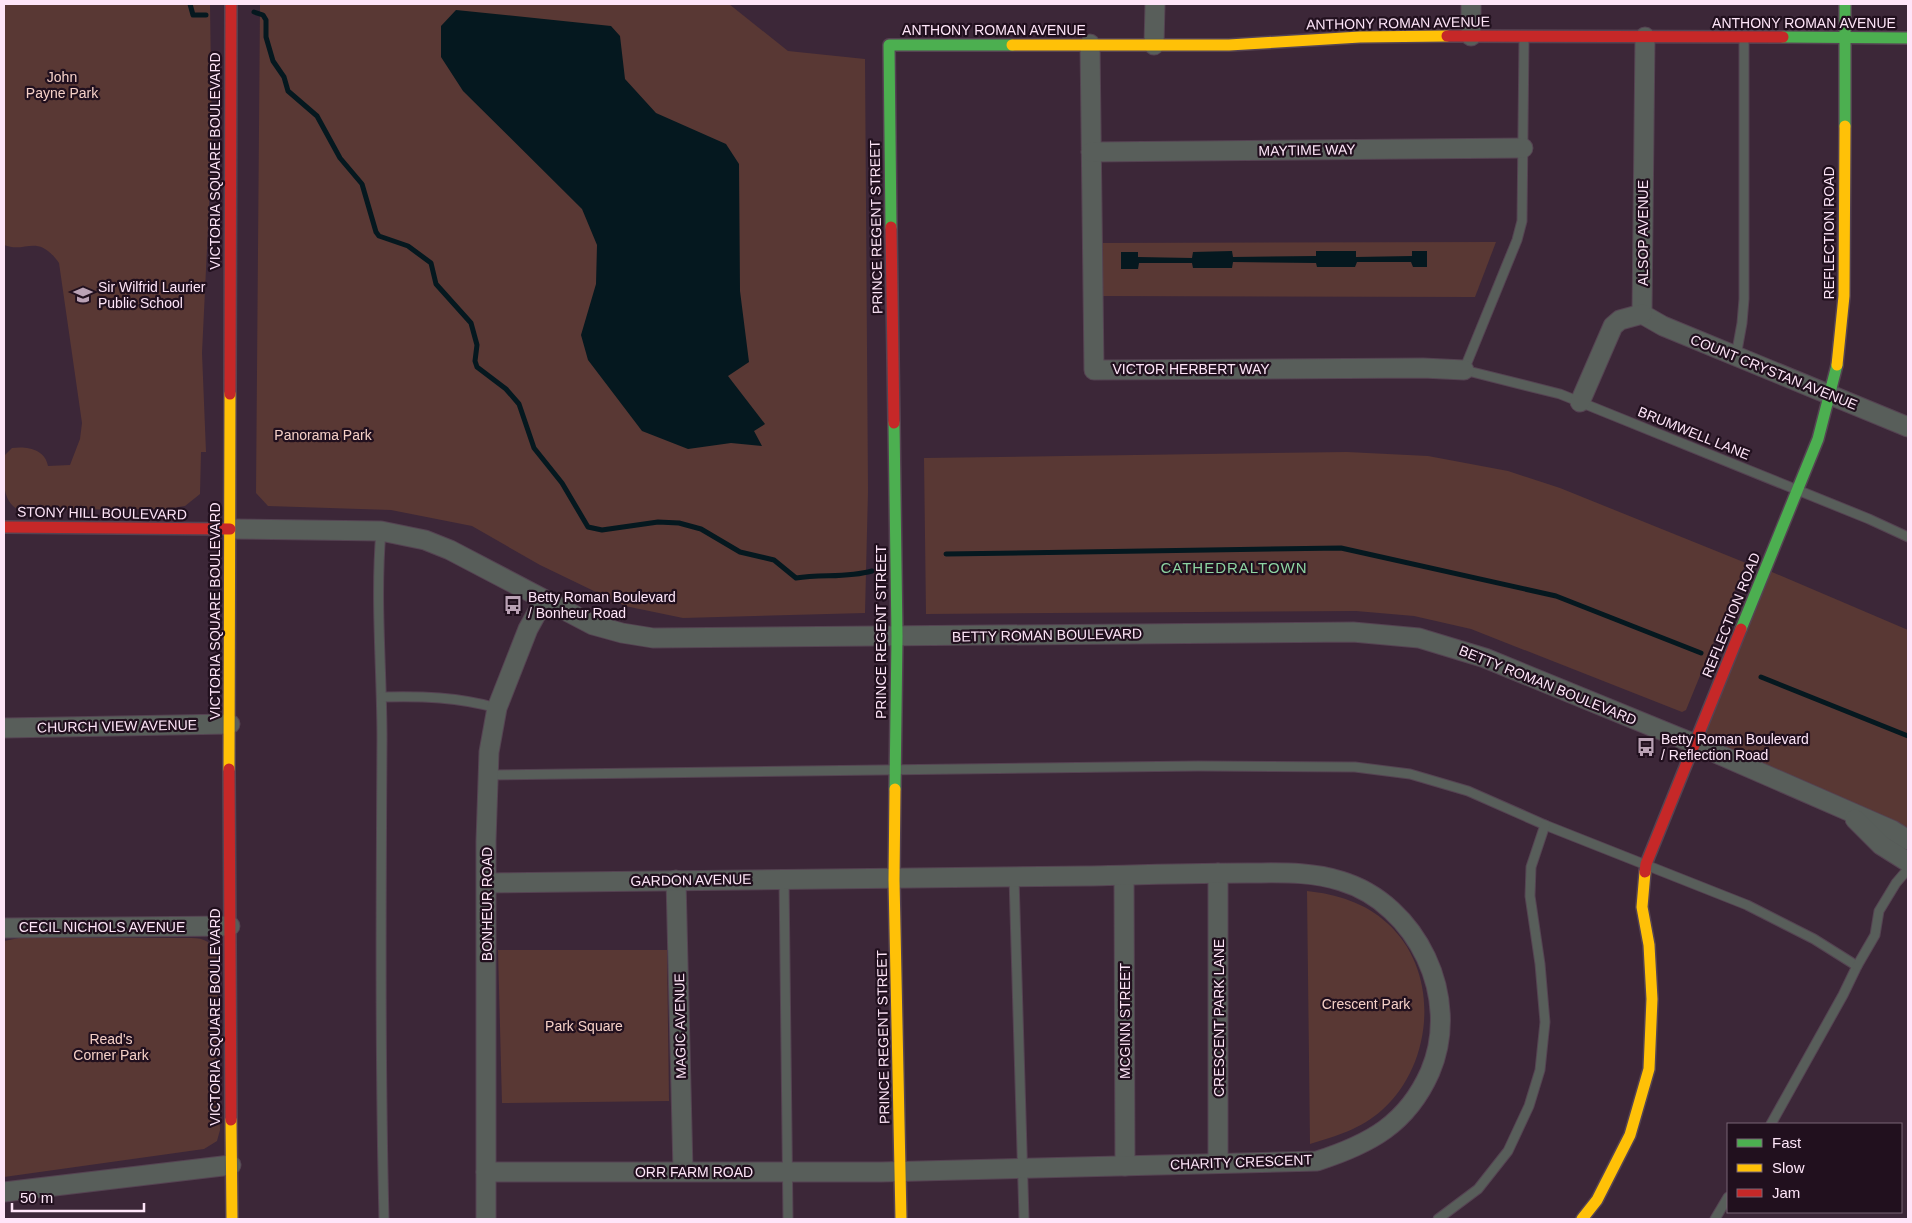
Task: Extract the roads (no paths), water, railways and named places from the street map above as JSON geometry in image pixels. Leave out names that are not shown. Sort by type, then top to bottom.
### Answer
[{"type":"street","name":"VICTORIA SQUARE BOULEVARD","points":[[231,4],[230,926],[232,1219]]},
{"type":"street","points":[[1154,45],[1155,4]]},
{"type":"street","points":[[1471,4],[1471,36]]},
{"type":"street","name":"REFLECTION ROAD","points":[[1582,1219],[1597,1200],[1630,1135],[1649,1069],[1652,998],[1649,945],[1642,906],[1646,864],[1818,439],[1838,359],[1843,314],[1845,4]]},
{"type":"street","name":"ANTHONY ROMAN AVENUE","points":[[890,45],[1229,45],[1360,37],[1471,36],[1908,38]]},
{"type":"street","name":"ALSOP AVENUE","points":[[1642,314],[1645,37]]},
{"type":"street","name":"VICTOR HERBERT WAY","points":[[1090,44],[1094,370],[1413,368],[1464,370]]},
{"type":"street","name":"PRINCE REGENT STREET","points":[[890,45],[897,636],[894,880],[901,1219]]},
{"type":"street","name":"MAYTIME WAY","points":[[1091,152],[1523,148]]},
{"type":"street","points":[[1580,402],[1613,326],[1620,320],[1642,314]]},
{"type":"street","name":"COUNT CRYSTAN AVENUE","points":[[1642,314],[1663,326],[1908,427]]},
{"type":"street","name":"STONY HILL BOULEVARD","points":[[4,527],[230,529]]},
{"type":"street","name":"BETTY ROMAN BOULEVARD","points":[[230,529],[381,531],[425,540],[450,550],[593,625],[622,633],[653,638],[1383,633],[1452,646],[1485,658],[1694,744],[1851,814],[1892,830],[1908,840]]},
{"type":"street","name":"BONHEUR ROAD","points":[[486,1219],[487,775],[497,708],[528,629],[544,600]]},
{"type":"street","name":"CHURCH VIEW AVENUE","points":[[4,728],[230,724]]},
{"type":"street","name":"BETTY ROMAN BOULEVARD","points":[[1851,814],[1880,845],[1908,862]]},
{"type":"street","name":"CHARITY CRESCENT","points":[[894,880],[1218,873],[1307,873],[1343,881],[1387,905],[1420,943],[1435,979],[1441,1014],[1438,1052],[1422,1088],[1396,1122],[1351,1150],[1317,1161],[901,1171]]},
{"type":"street","name":"CRESCENT PARK LANE","points":[[1218,873],[1218,1164]]},
{"type":"street","name":"MCGINN STREET","points":[[1124,876],[1125,1166]]},
{"type":"street","name":"GARDON AVENUE","points":[[488,883],[784,878],[894,880]]},
{"type":"street","name":"MAGIC AVENUE","points":[[676,880],[683,1171]]},
{"type":"street","name":"CECIL NICHOLS AVENUE","points":[[4,928],[230,926]]},
{"type":"street","points":[[4,1192],[232,1165]]},
{"type":"street","name":"ORR FARM ROAD","points":[[486,1172],[901,1171]]},
{"type":"lane","points":[[1464,370],[1517,240],[1522,221],[1524,36]]},
{"type":"lane","points":[[1736,356],[1744,299],[1744,38]]},
{"type":"lane","name":"BRUMWELL LANE","points":[[1464,370],[1560,394],[1798,490],[1908,537]]},
{"type":"lane","points":[[381,531],[378,559],[382,697],[381,1021],[384,1219]]},
{"type":"lane","points":[[382,697],[449,698],[468,700],[497,708]]},
{"type":"lane","points":[[487,775],[1198,766],[1355,767],[1410,774],[1468,791],[1545,825],[1747,905],[1814,939],[1857,966]]},
{"type":"lane","points":[[1438,1219],[1478,1189],[1508,1151],[1529,1106],[1540,1070],[1545,1022],[1540,964],[1530,896],[1531,868],[1545,825]]},
{"type":"lane","points":[[1771,1123],[1843,996],[1857,966],[1875,935],[1879,911],[1896,883],[1908,869]]},
{"type":"lane","points":[[1014,877],[1024,1219]]},
{"type":"lane","points":[[784,878],[788,1219]]},
{"type":"lane","points":[[1715,1219],[1727,1199]]},
{"type":"water","points":[[456,10],[611,26],[620,36],[625,79],[656,113],[726,144],[739,164],[740,291],[749,362],[728,376],[765,424],[754,431],[762,446],[731,443],[688,449],[642,431],[588,360],[581,335],[596,284],[597,245],[582,209],[463,91],[441,57],[441,26]]},
{"type":"water","points":[[1232,251],[1233,257],[1316,256],[1316,251],[1356,251],[1356,257],[1412,256],[1412,251],[1427,251],[1427,267],[1413,267],[1411,262],[1357,262],[1355,267],[1317,267],[1316,263],[1233,262],[1232,268],[1193,268],[1192,263],[1139,263],[1138,269],[1121,269],[1121,252],[1138,252],[1138,257],[1192,258],[1193,252]]},
{"type":"waterway","points":[[190,4],[193,15],[206,15]]},
{"type":"waterway","points":[[254,12],[263,15],[266,20],[266,37],[273,61],[284,77],[288,91],[317,116],[340,158],[362,184],[376,232],[379,236],[408,246],[431,263],[436,284],[471,323],[477,345],[475,361],[477,367],[506,389],[519,404],[534,448],[562,483],[588,527],[602,530],[658,522],[679,523],[701,529],[740,552],[774,560],[796,578],[872,571]]},
{"type":"waterway","points":[[946,554],[1341,548],[1556,596],[1701,653]]},
{"type":"waterway","points":[[1761,677],[1908,736]]},
{"type":"place","name":"Sir Wilfrid Laurier Public School","points":[[83,295]]},
{"type":"place","name":"Betty Roman Boulevard / Bonheur Road","points":[[513,605]]},
{"type":"place","name":"Betty Roman Boulevard / Reflection Road","points":[[1646,747]]},
{"type":"district","name":"CATHEDRALTOWN","points":[[1234,567]]},
{"type":"park label","name":"John Payne Park","points":[[62,86]]},
{"type":"park label","name":"Panorama Park","points":[[323,435]]},
{"type":"park label","name":"Crescent Park","points":[[1366,1004]]},
{"type":"park label","name":"Park Square","points":[[584,1026]]},
{"type":"park label","name":"Read's Corner Park","points":[[111,1048]]}]
